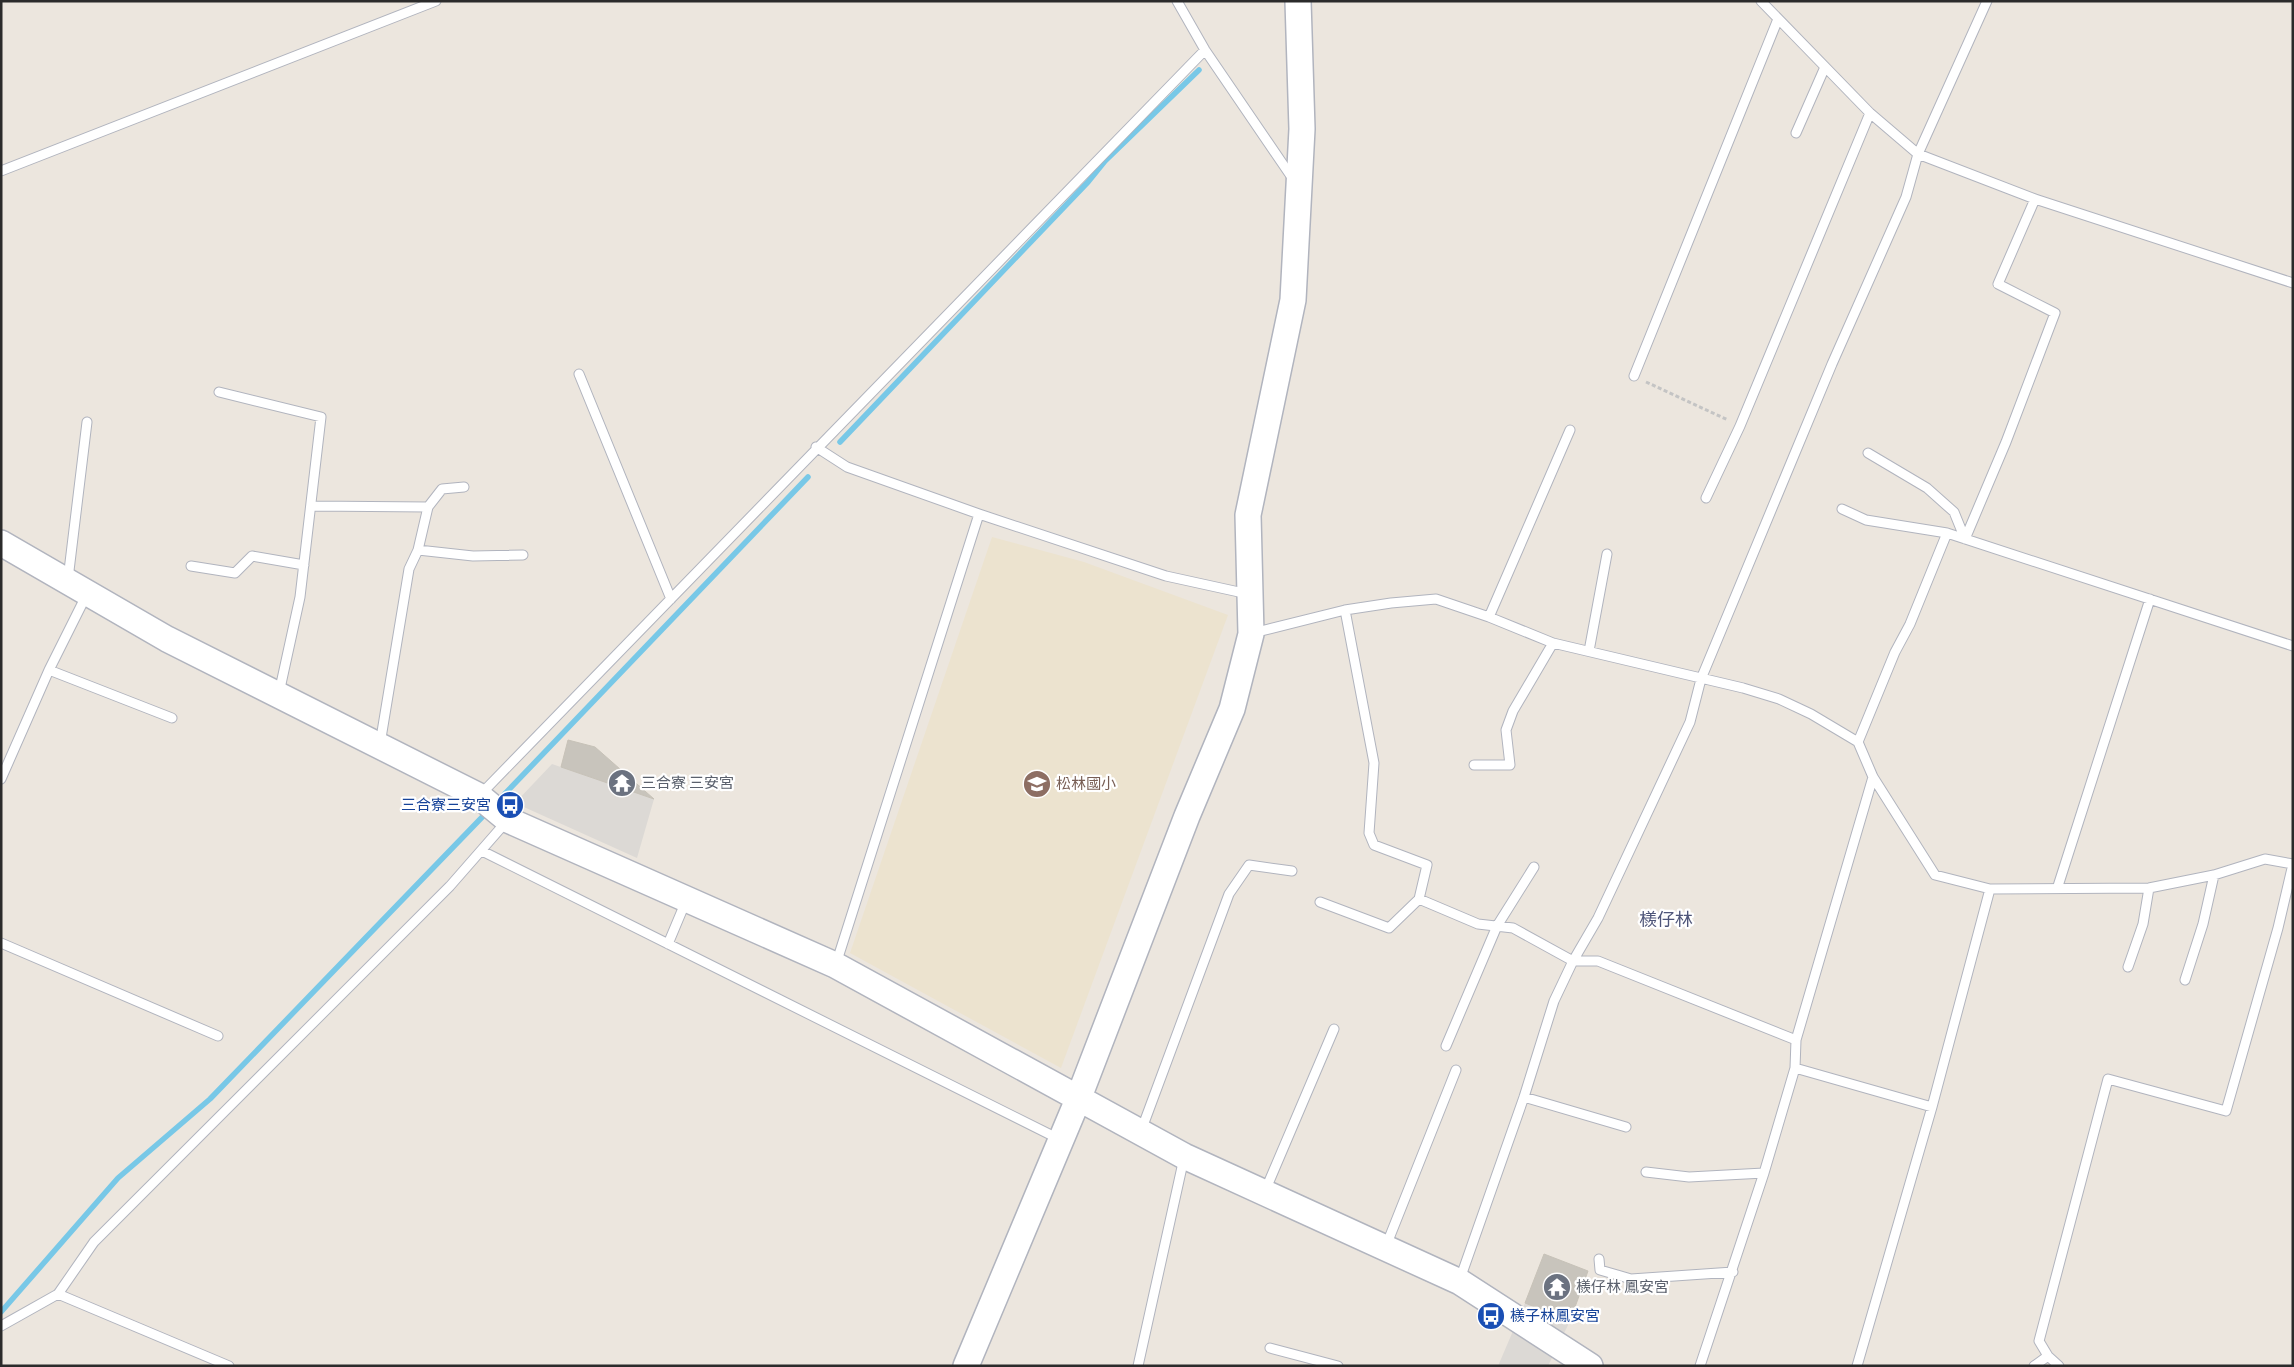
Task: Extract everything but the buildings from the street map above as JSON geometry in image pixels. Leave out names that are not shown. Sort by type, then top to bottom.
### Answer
[{"type":"street","points":[[966,1366],[1079,1097],[1187,816],[1232,709],[1251,634],[1248,516],[1291,317],[1302,129],[1298,1]]},
{"type":"street","points":[[1,543],[168,639],[479,796],[508,820],[688,898],[835,965],[1184,1156],[1460,1282],[1590,1366]]},
{"type":"lane","points":[[1,171],[436,1]]},
{"type":"lane","points":[[1177,1],[1205,50],[1299,187]]},
{"type":"lane","points":[[1761,1],[1870,113],[1918,154],[2035,199],[2293,283]]},
{"type":"lane","points":[[1460,1282],[1524,1098],[1554,1001],[1573,961],[1598,918],[1690,722],[1701,679],[1832,364],[1906,196],[1918,154],[1987,1]]},
{"type":"lane","points":[[1634,376],[1778,18]]},
{"type":"lane","points":[[479,796],[816,447],[1205,50]]},
{"type":"lane","points":[[1796,133],[1825,67]]},
{"type":"lane","points":[[1706,498],[1740,426],[1870,113]]},
{"type":"lane","points":[[1965,539],[2006,442],[2055,313],[1998,284],[2035,199]]},
{"type":"lane","points":[[579,374],[671,599]]},
{"type":"lane","points":[[219,392],[321,417],[300,597],[278,696]]},
{"type":"lane","points":[[1,779],[49,670],[77,588],[87,422]]},
{"type":"lane","points":[[1489,616],[1570,430]]},
{"type":"lane","points":[[816,447],[847,467],[979,514],[1166,576],[1251,595]]},
{"type":"lane","points":[[1868,453],[1927,488],[1954,512],[1965,539]]},
{"type":"lane","points":[[380,746],[409,569],[418,550],[428,507],[442,489],[464,487]]},
{"type":"lane","points":[[312,506],[428,507]]},
{"type":"lane","points":[[1842,509],[1866,520],[1947,533],[2293,646]]},
{"type":"lane","points":[[835,965],[979,514]]},
{"type":"lane","points":[[1858,742],[1894,652],[1910,624],[1947,533]]},
{"type":"lane","points":[[418,550],[473,556],[523,554]]},
{"type":"lane","points":[[1589,651],[1607,554]]},
{"type":"lane","points":[[191,566],[235,573],[252,556],[304,565]]},
{"type":"lane","points":[[1251,634],[1345,610],[1436,599],[1489,616],[1553,643],[1743,688],[1779,699],[1811,714],[1858,742],[1873,778],[1935,875],[1990,888],[2058,886],[2150,888],[2214,875],[2265,859],[2293,864],[2278,928],[2226,1111],[2108,1079],[2039,1341],[2048,1356],[2059,1366]]},
{"type":"lane","points":[[2058,886],[2150,599]]},
{"type":"lane","points":[[1320,902],[1389,928],[1418,899],[1427,865],[1374,845],[1369,833],[1374,763],[1345,610]]},
{"type":"lane","points":[[1474,765],[1510,765],[1506,730],[1513,711],[1553,643]]},
{"type":"lane","points":[[49,670],[172,718]]},
{"type":"lane","points":[[1700,1366],[1733,1272],[1746,1221],[1764,1173],[1795,1068],[1796,1040],[1873,778]]},
{"type":"lane","points":[[1,1326],[58,1294],[94,1242],[416,921],[482,851],[508,820]]},
{"type":"lane","points":[[482,851],[1061,1140]]},
{"type":"lane","points":[[1141,1131],[1230,894],[1249,865],[1292,871]]},
{"type":"lane","points":[[1446,1046],[1497,926],[1534,867]]},
{"type":"lane","points":[[2185,980],[2203,924],[2214,875]]},
{"type":"lane","points":[[1857,1366],[1932,1107],[1990,888]]},
{"type":"lane","points":[[2128,966],[2143,924],[2150,888]]},
{"type":"lane","points":[[668,944],[688,898]]},
{"type":"lane","points":[[1418,899],[1478,924],[1513,928],[1573,961],[1598,961],[1796,1040]]},
{"type":"lane","points":[[1,943],[218,1036]]},
{"type":"lane","points":[[1264,1194],[1334,1029]]},
{"type":"lane","points":[[1795,1068],[1932,1107]]},
{"type":"lane","points":[[1385,1247],[1456,1070]]},
{"type":"lane","points":[[1524,1098],[1626,1127]]},
{"type":"lane","points":[[1138,1366],[1184,1156]]},
{"type":"lane","points":[[1646,1172],[1689,1177],[1764,1173]]},
{"type":"lane","points":[[1599,1259],[1600,1270],[1632,1279],[1733,1272]]},
{"type":"lane","points":[[58,1294],[229,1366]]},
{"type":"lane","points":[[1270,1348],[1338,1366]]},
{"type":"lane","points":[[2034,1366],[2048,1356]]},
{"type":"path","points":[[1634,376],[1740,426]]},
{"type":"shaded area","name":"松林國小","points":[[992,537],[1084,562],[1228,615],[1061,1068],[850,953]]},
{"type":"shaded area","points":[[552,764],[654,799],[637,858],[515,803]]},
{"type":"shaded area","points":[[1525,1303],[1570,1321],[1548,1366],[1498,1366]]},
{"type":"waterway","points":[[840,442],[1088,182],[1105,161],[1199,70]]},
{"type":"waterway","points":[[497,802],[808,477]]},
{"type":"waterway","points":[[1,1312],[118,1178],[210,1099],[489,810]]},
{"type":"place","name":"三合寮 三安宮","points":[[622,783]]},
{"type":"place","name":"松林國小","points":[[1037,784]]},
{"type":"place","name":"三合寮三安宮","points":[[510,805]]},
{"type":"place","name":"檨仔林 鳳安宮","points":[[1557,1287]]},
{"type":"place","name":"檨子林鳳安宮","points":[[1491,1316]]},
{"type":"district","name":"檨仔林","points":[[1666,920]]}]
